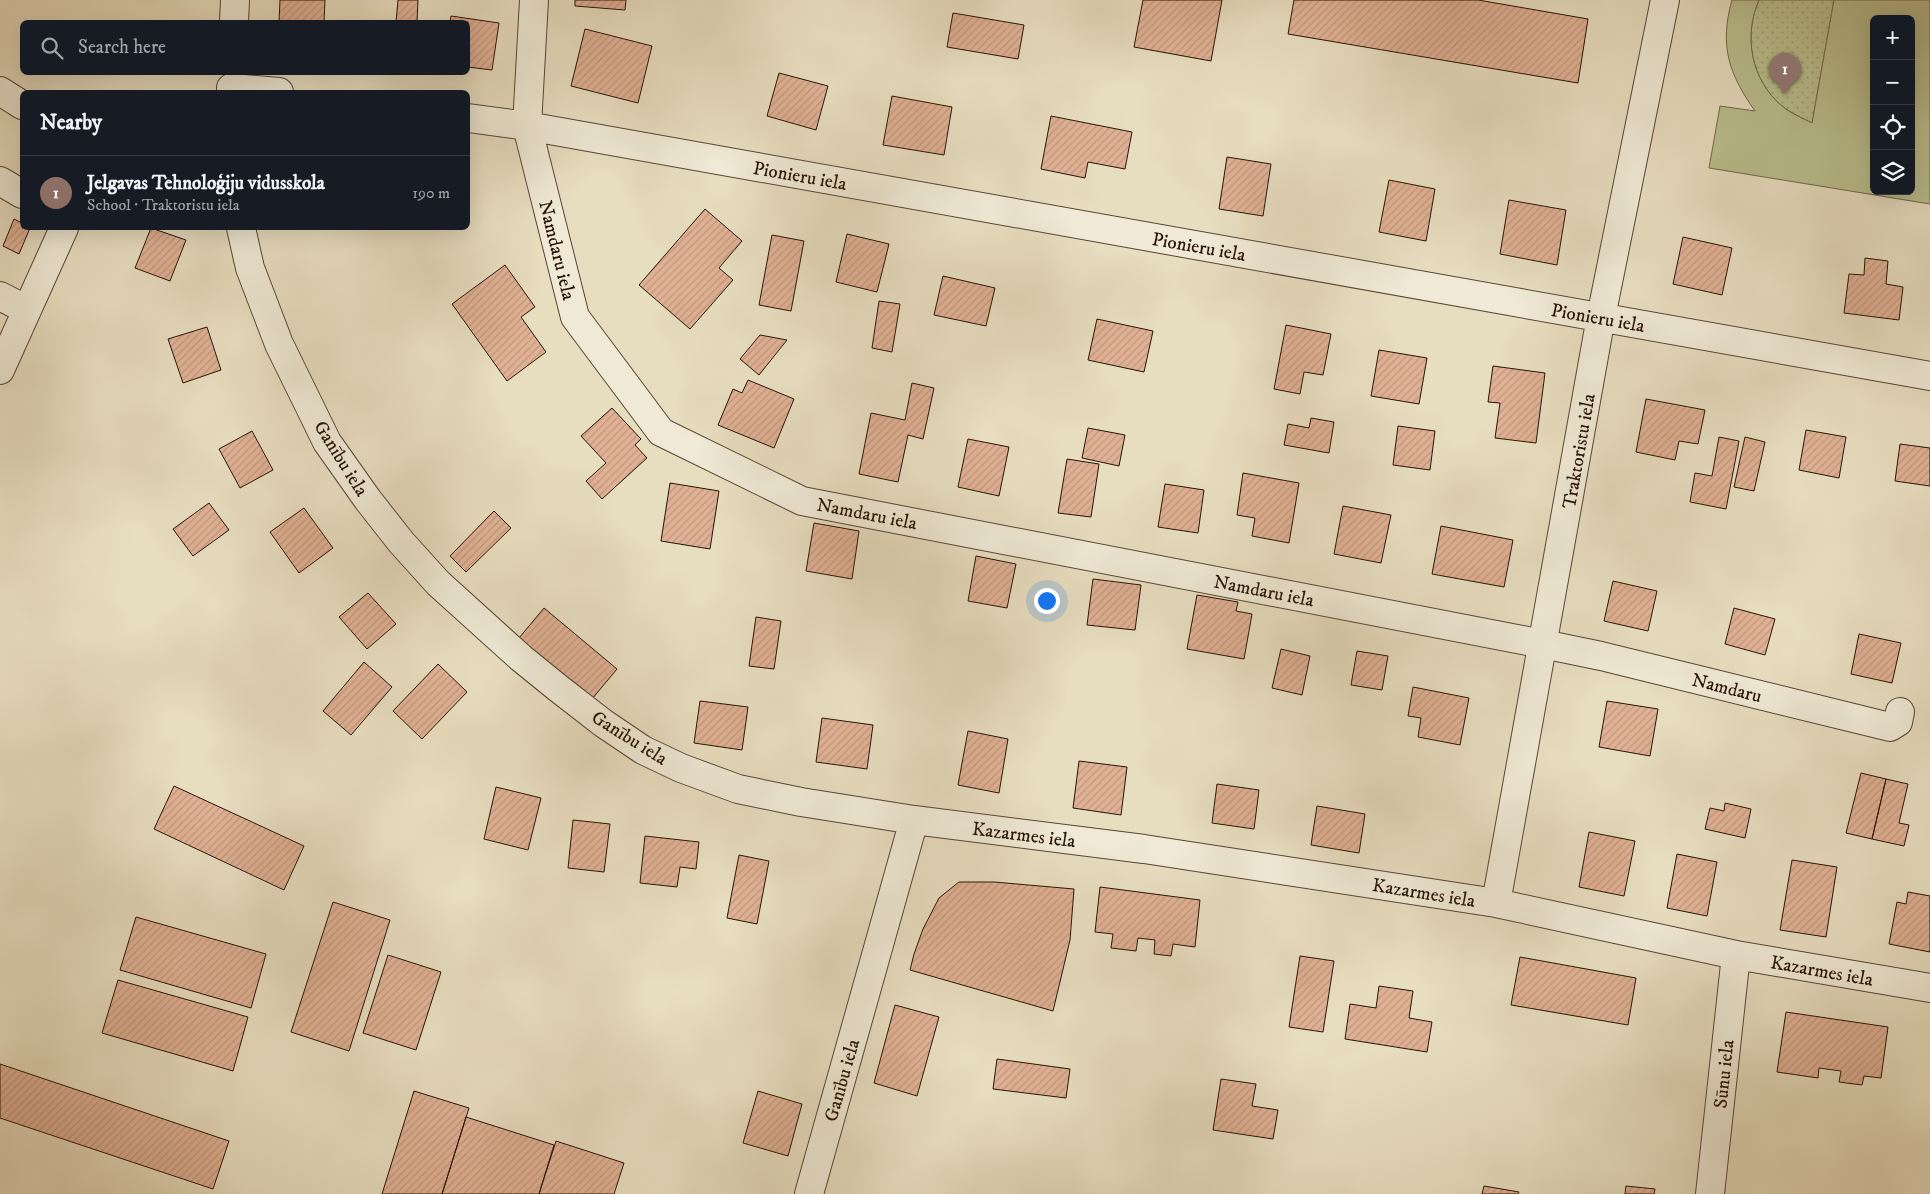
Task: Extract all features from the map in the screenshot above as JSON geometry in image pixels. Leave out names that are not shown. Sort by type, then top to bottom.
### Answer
[{"type":"street","points":[[234,20],[235,0]]},
{"type":"street","name":"Namdaru iela","points":[[534,0],[527,126],[575,316],[661,432],[802,501],[1544,644]]},
{"type":"street","name":"Traktoristu iela","points":[[1496,903],[1602,317],[1665,0]]},
{"type":"street","points":[[231,84],[267,90]]},
{"type":"street","points":[[0,91],[20,104]]},
{"type":"street","name":"Pionieru iela","points":[[470,118],[527,126],[1930,376]]},
{"type":"street","points":[[0,182],[20,193]]},
{"type":"street","points":[[0,370],[63,230]]},
{"type":"street","name":"Ganību iela","points":[[241,230],[250,268],[279,344],[327,442],[368,500],[401,542],[438,583],[520,658],[611,728],[643,750],[681,768],[738,789],[801,802],[914,820],[809,1194]]},
{"type":"street","points":[[0,296],[27,310]]},
{"type":"street","name":"Namdaru","points":[[1544,644],[1601,656],[1890,727],[1898,722],[1900,712]]},
{"type":"street","name":"Kazarmes iela","points":[[914,820],[1144,849],[1496,903],[1736,955],[1930,988]]},
{"type":"street","name":"Sūnu iela","points":[[1710,1194],[1736,955]]},
{"type":"green space","points":[[1732,0],[1759,0],[1751,28],[1751,43],[1757,71],[1763,84],[1782,106],[1812,123],[1834,0],[1930,0],[1930,204],[1875,195],[1915,195],[1915,15],[1870,15],[1870,194],[1709,168],[1720,106],[1755,111],[1733,72],[1729,59],[1726,32]]},
{"type":"green space","points":[[1759,0],[1834,0],[1812,123],[1782,106],[1763,84],[1757,71],[1751,43],[1751,28]]},
{"type":"building","points":[[280,0],[325,0],[324,20],[279,20]]},
{"type":"building","points":[[398,0],[418,0],[417,20],[396,20]]},
{"type":"building","points":[[575,0],[626,0],[625,10],[575,6]]},
{"type":"building","points":[[1143,0],[1222,0],[1211,61],[1134,47]]},
{"type":"building","points":[[1294,0],[1478,0],[1588,19],[1578,83],[1288,34]]},
{"type":"building","points":[[953,13],[1024,25],[1018,59],[947,47]]},
{"type":"building","points":[[451,16],[499,23],[492,70],[470,67],[470,20],[450,20]]},
{"type":"building","points":[[585,29],[652,46],[638,103],[571,86]]},
{"type":"building","points":[[779,73],[828,86],[816,130],[767,116]]},
{"type":"building","points":[[892,96],[952,107],[944,155],[883,145]]},
{"type":"building","points":[[1051,116],[1132,132],[1125,169],[1088,162],[1085,178],[1041,169]]},
{"type":"building","points":[[1227,157],[1271,164],[1263,216],[1219,209]]},
{"type":"building","points":[[1389,180],[1435,189],[1426,241],[1379,232]]},
{"type":"building","points":[[1509,200],[1566,210],[1557,265],[1500,254]]},
{"type":"building","points":[[705,209],[742,241],[719,268],[733,280],[690,329],[639,285]]},
{"type":"building","points":[[14,219],[20,222],[20,230],[29,230],[19,254],[3,246]]},
{"type":"building","points":[[150,230],[157,230],[186,240],[170,281],[135,268]]},
{"type":"building","points":[[847,234],[889,244],[877,292],[836,282]]},
{"type":"building","points":[[772,235],[804,241],[791,311],[759,305]]},
{"type":"building","points":[[1683,237],[1732,248],[1722,295],[1673,284]]},
{"type":"building","points":[[1865,258],[1888,261],[1886,284],[1903,287],[1899,320],[1844,313],[1849,274],[1864,275]]},
{"type":"building","points":[[505,265],[535,307],[521,317],[546,352],[507,381],[452,304]]},
{"type":"building","points":[[943,276],[995,288],[986,326],[934,315]]},
{"type":"building","points":[[879,301],[900,304],[892,352],[872,348]]},
{"type":"building","points":[[1097,319],[1153,331],[1144,372],[1088,360]]},
{"type":"building","points":[[1286,325],[1331,334],[1323,375],[1304,372],[1300,394],[1274,389]]},
{"type":"building","points":[[207,327],[221,370],[183,383],[168,339]]},
{"type":"building","points":[[760,335],[787,340],[759,375],[740,359]]},
{"type":"building","points":[[1379,350],[1427,358],[1419,404],[1371,396]]},
{"type":"building","points":[[1493,366],[1545,373],[1536,443],[1495,438],[1500,403],[1488,402]]},
{"type":"building","points":[[748,380],[794,399],[774,448],[718,425],[733,389],[742,393]]},
{"type":"building","points":[[912,383],[934,388],[923,439],[908,435],[898,482],[859,474],[871,413],[905,420]]},
{"type":"building","points":[[1646,399],[1705,410],[1698,444],[1679,441],[1675,460],[1636,452]]},
{"type":"building","points":[[612,408],[641,439],[635,445],[647,458],[602,499],[586,481],[606,463],[581,436]]},
{"type":"building","points":[[1311,418],[1334,422],[1329,453],[1284,445],[1288,424],[1309,428]]},
{"type":"building","points":[[1398,426],[1435,431],[1430,470],[1393,465]]},
{"type":"building","points":[[1088,428],[1125,435],[1119,466],[1082,458]]},
{"type":"building","points":[[1806,430],[1846,437],[1839,478],[1799,470]]},
{"type":"building","points":[[252,431],[273,470],[240,488],[219,449]]},
{"type":"building","points":[[1719,437],[1739,441],[1726,509],[1690,502],[1695,473],[1712,476]]},
{"type":"building","points":[[1745,437],[1765,442],[1754,491],[1734,487]]},
{"type":"building","points":[[968,439],[1009,447],[999,496],[958,487]]},
{"type":"building","points":[[1900,444],[1930,448],[1930,486],[1895,481]]},
{"type":"building","points":[[1067,459],[1099,464],[1091,517],[1058,513]]},
{"type":"building","points":[[1243,473],[1299,483],[1289,543],[1252,536],[1255,518],[1237,515]]},
{"type":"building","points":[[670,483],[719,491],[710,549],[661,541]]},
{"type":"building","points":[[1165,484],[1204,490],[1198,533],[1158,527]]},
{"type":"building","points":[[209,503],[229,530],[193,556],[173,529]]},
{"type":"building","points":[[1343,506],[1391,515],[1381,563],[1334,554]]},
{"type":"building","points":[[304,508],[333,548],[299,573],[270,532]]},
{"type":"building","points":[[494,511],[511,528],[466,572],[450,556]]},
{"type":"building","points":[[814,523],[859,531],[852,579],[806,571]]},
{"type":"building","points":[[1441,526],[1513,540],[1504,587],[1432,574]]},
{"type":"building","points":[[976,556],[1016,564],[1007,608],[968,601]]},
{"type":"building","points":[[1093,579],[1141,585],[1135,630],[1087,625]]},
{"type":"building","points":[[1613,581],[1657,591],[1648,631],[1604,621]]},
{"type":"building","points":[[368,593],[396,624],[367,649],[339,617]]},
{"type":"building","points":[[1197,595],[1238,602],[1236,611],[1252,614],[1244,659],[1187,649]]},
{"type":"building","points":[[544,608],[617,669],[592,699],[519,638]]},
{"type":"building","points":[[1734,608],[1775,619],[1765,655],[1725,644]]},
{"type":"building","points":[[756,617],[781,621],[774,669],[749,666]]},
{"type":"building","points":[[1859,634],[1901,643],[1892,683],[1851,674]]},
{"type":"building","points":[[1281,649],[1310,656],[1302,695],[1272,688]]},
{"type":"building","points":[[1357,651],[1388,656],[1382,690],[1351,685]]},
{"type":"building","points":[[364,662],[392,687],[351,735],[323,711]]},
{"type":"building","points":[[438,664],[467,692],[422,739],[393,711]]},
{"type":"building","points":[[1413,687],[1469,698],[1460,745],[1418,737],[1421,718],[1408,716]]},
{"type":"building","points":[[700,701],[748,707],[742,750],[694,743]]},
{"type":"building","points":[[1607,701],[1658,709],[1650,756],[1599,747]]},
{"type":"building","points":[[822,718],[873,725],[867,769],[816,762]]},
{"type":"building","points":[[968,731],[1008,739],[999,793],[958,785]]},
{"type":"building","points":[[1079,761],[1127,767],[1121,815],[1073,808]]},
{"type":"building","points":[[1861,773],[1886,779],[1872,839],[1846,833]]},
{"type":"building","points":[[1886,779],[1908,784],[1899,823],[1909,825],[1904,846],[1872,839]]},
{"type":"building","points":[[1217,784],[1259,790],[1254,829],[1212,823]]},
{"type":"building","points":[[174,786],[304,846],[284,890],[154,829]]},
{"type":"building","points":[[496,787],[541,798],[528,850],[484,839]]},
{"type":"building","points":[[1725,803],[1751,809],[1745,838],[1705,829],[1710,808],[1724,811]]},
{"type":"building","points":[[1317,806],[1365,814],[1359,853],[1311,845]]},
{"type":"building","points":[[573,820],[610,824],[604,872],[568,868]]},
{"type":"building","points":[[1589,832],[1635,841],[1624,896],[1579,887]]},
{"type":"building","points":[[645,836],[699,842],[696,869],[680,867],[677,887],[640,883]]},
{"type":"building","points":[[1677,854],[1717,862],[1707,916],[1667,908]]},
{"type":"building","points":[[739,855],[769,861],[757,924],[727,918]]},
{"type":"building","points":[[1792,860],[1837,867],[1826,937],[1780,930]]},
{"type":"building","points":[[959,882],[994,882],[1074,889],[1070,940],[1053,1011],[910,970],[923,929],[939,898]]},
{"type":"building","points":[[1100,887],[1200,900],[1195,947],[1173,944],[1171,956],[1154,954],[1155,940],[1138,938],[1136,951],[1111,948],[1113,934],[1095,932]]},
{"type":"building","points":[[1908,892],[1930,896],[1930,952],[1889,944],[1897,902],[1906,904]]},
{"type":"building","points":[[333,902],[390,920],[349,1051],[291,1032]]},
{"type":"building","points":[[136,917],[266,954],[251,1008],[120,970]]},
{"type":"building","points":[[388,955],[441,972],[416,1050],[363,1033]]},
{"type":"building","points":[[1300,956],[1334,961],[1323,1032],[1289,1027]]},
{"type":"building","points":[[1520,957],[1636,978],[1628,1025],[1511,1005]]},
{"type":"building","points":[[118,980],[248,1017],[233,1071],[102,1033]]},
{"type":"building","points":[[1379,986],[1413,991],[1409,1018],[1432,1022],[1427,1052],[1345,1039],[1350,1004],[1376,1008]]},
{"type":"building","points":[[895,1005],[939,1017],[917,1096],[874,1083]]},
{"type":"building","points":[[1786,1012],[1888,1027],[1881,1078],[1864,1076],[1862,1085],[1839,1082],[1841,1071],[1819,1068],[1818,1078],[1777,1072]]},
{"type":"building","points":[[997,1059],[1070,1069],[1066,1098],[993,1089]]},
{"type":"building","points":[[0,1064],[229,1141],[213,1189],[0,1118]]},
{"type":"building","points":[[1221,1079],[1256,1084],[1252,1106],[1278,1110],[1273,1139],[1213,1130]]},
{"type":"building","points":[[414,1091],[469,1108],[442,1194],[382,1194]]},
{"type":"building","points":[[758,1091],[802,1104],[788,1156],[743,1143]]},
{"type":"building","points":[[466,1117],[554,1145],[539,1194],[442,1194]]},
{"type":"building","points":[[556,1141],[624,1163],[614,1194],[539,1194]]},
{"type":"building","points":[[1484,1186],[1519,1192],[1518,1194],[1482,1194]]},
{"type":"building","points":[[1626,1186],[1655,1189],[1654,1194],[1625,1194]]},
{"type":"place","name":"Jelgavas Tehnoloģiju vidusskola","points":[[1785,94]]}]
